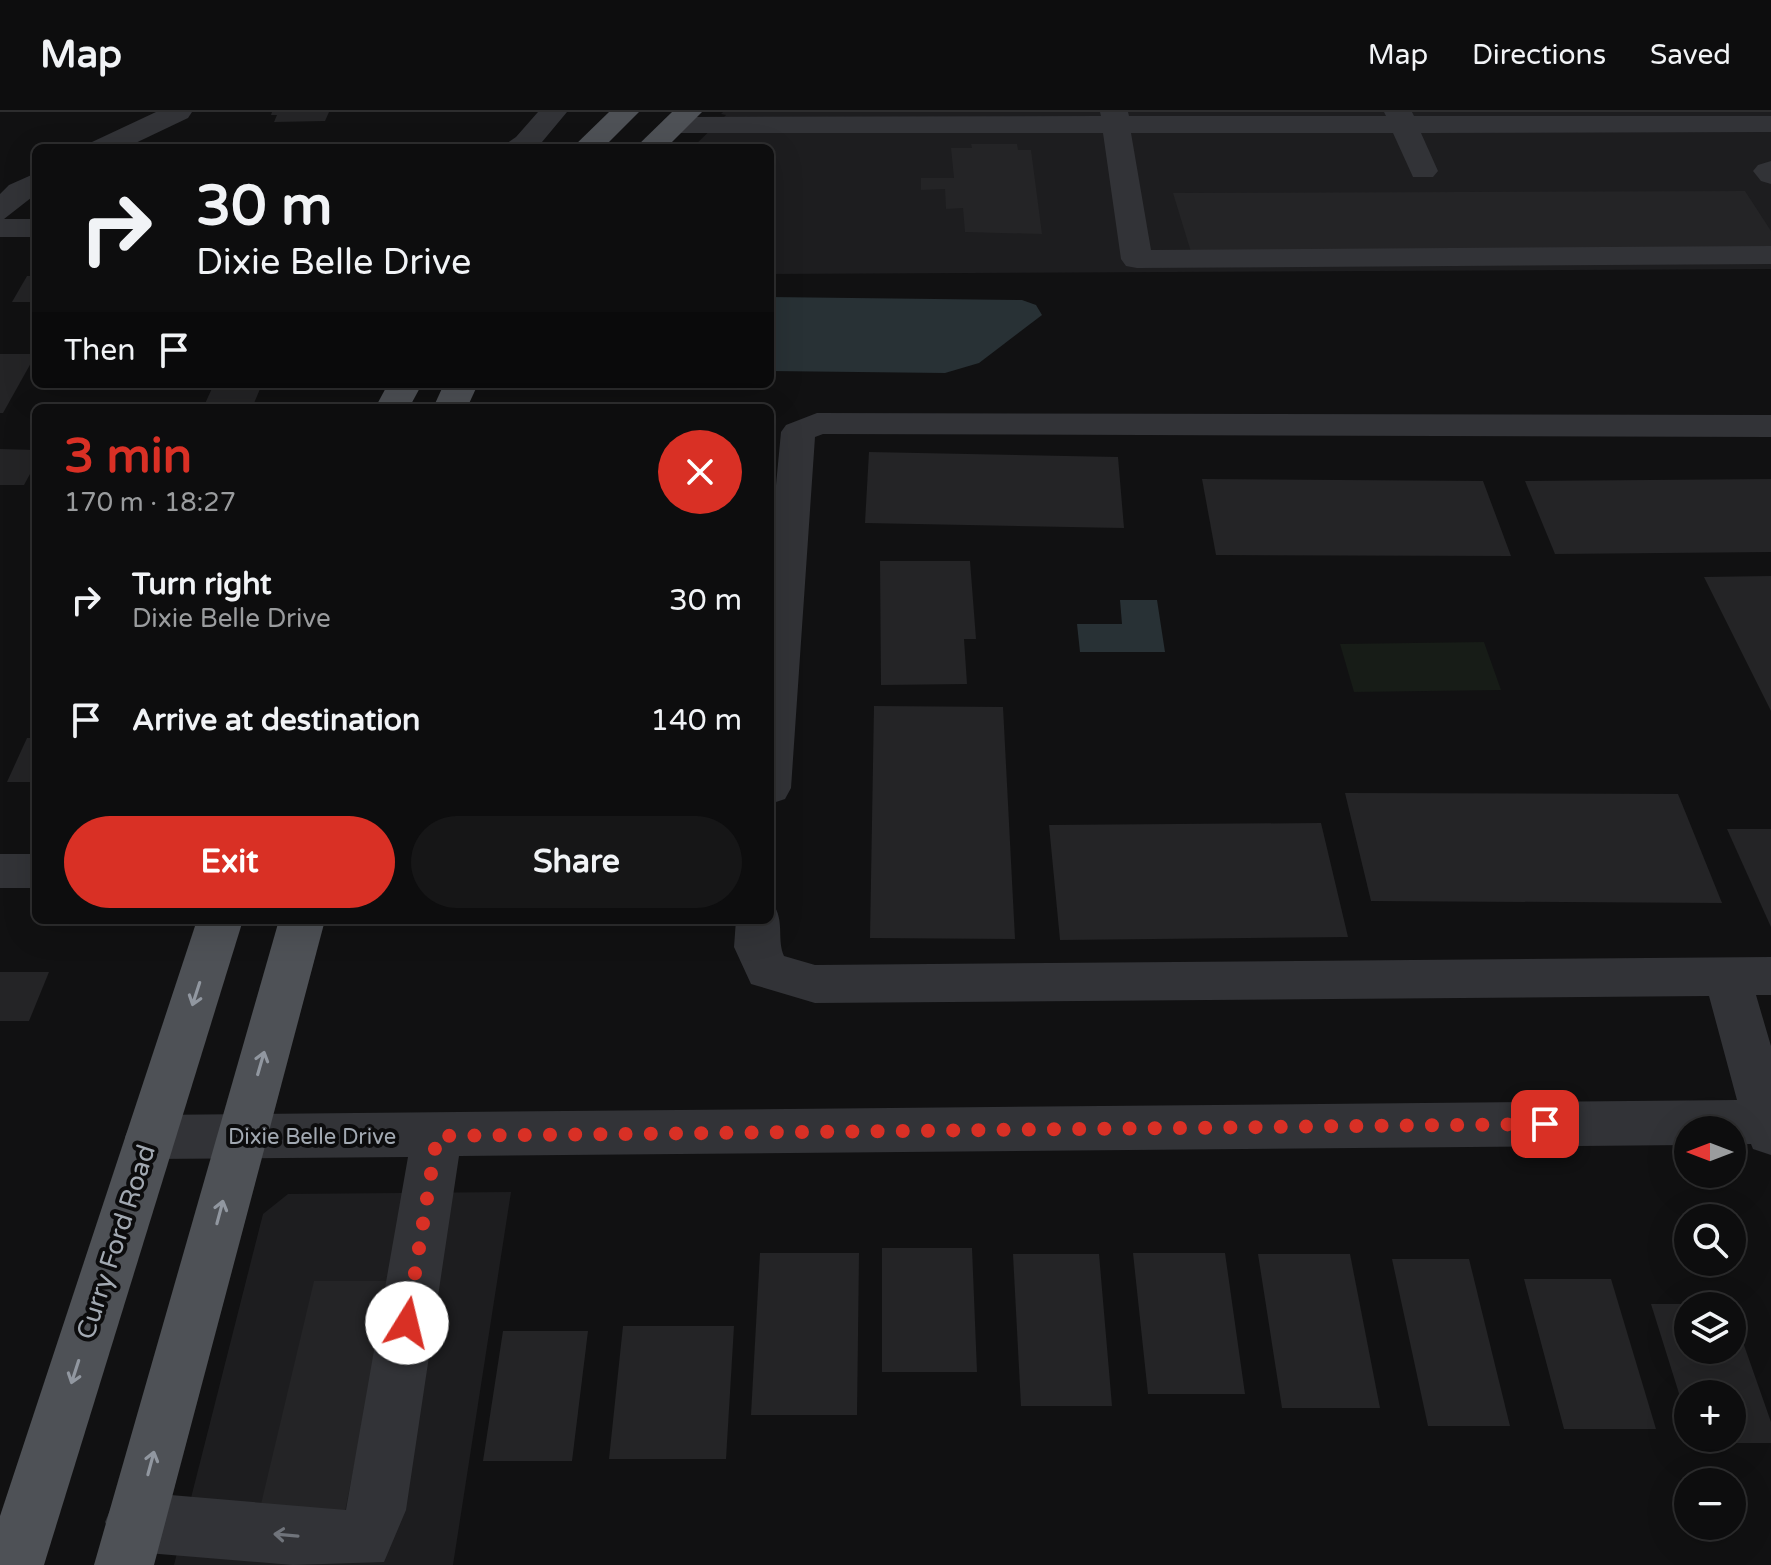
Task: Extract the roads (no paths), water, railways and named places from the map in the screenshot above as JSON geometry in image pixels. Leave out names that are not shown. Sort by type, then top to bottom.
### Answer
[{"type":"main road","points":[[590,144],[617,113]]},
{"type":"main road","points":[[653,144],[682,118]]},
{"type":"main road","name":"Curry Ford Road","points":[[14,1565],[219,924]]},
{"type":"main road","points":[[129,1544],[301,924]]},
{"type":"street","points":[[110,144],[178,112]]},
{"type":"street","points":[[524,144],[553,112]]},
{"type":"street","points":[[682,118],[1401,118],[1771,124]]},
{"type":"street","points":[[1115,118],[1137,259],[1771,255]]},
{"type":"street","points":[[1401,118],[1423,171]]},
{"type":"street","points":[[0,211],[19,191],[32,184]]},
{"type":"street","points":[[0,228],[32,228]]},
{"type":"street","points":[[774,693],[777,621],[798,432],[817,423],[1771,426]]},
{"type":"street","points":[[0,871],[32,871]]},
{"type":"street","points":[[759,924],[757,947],[768,970],[815,984],[1749,976],[1769,1125]]},
{"type":"street","name":"Dixie Belle Drive","points":[[150,1137],[1769,1125]]},
{"type":"street","points":[[129,1544],[363,1541],[376,1510],[437,1136]]}]
